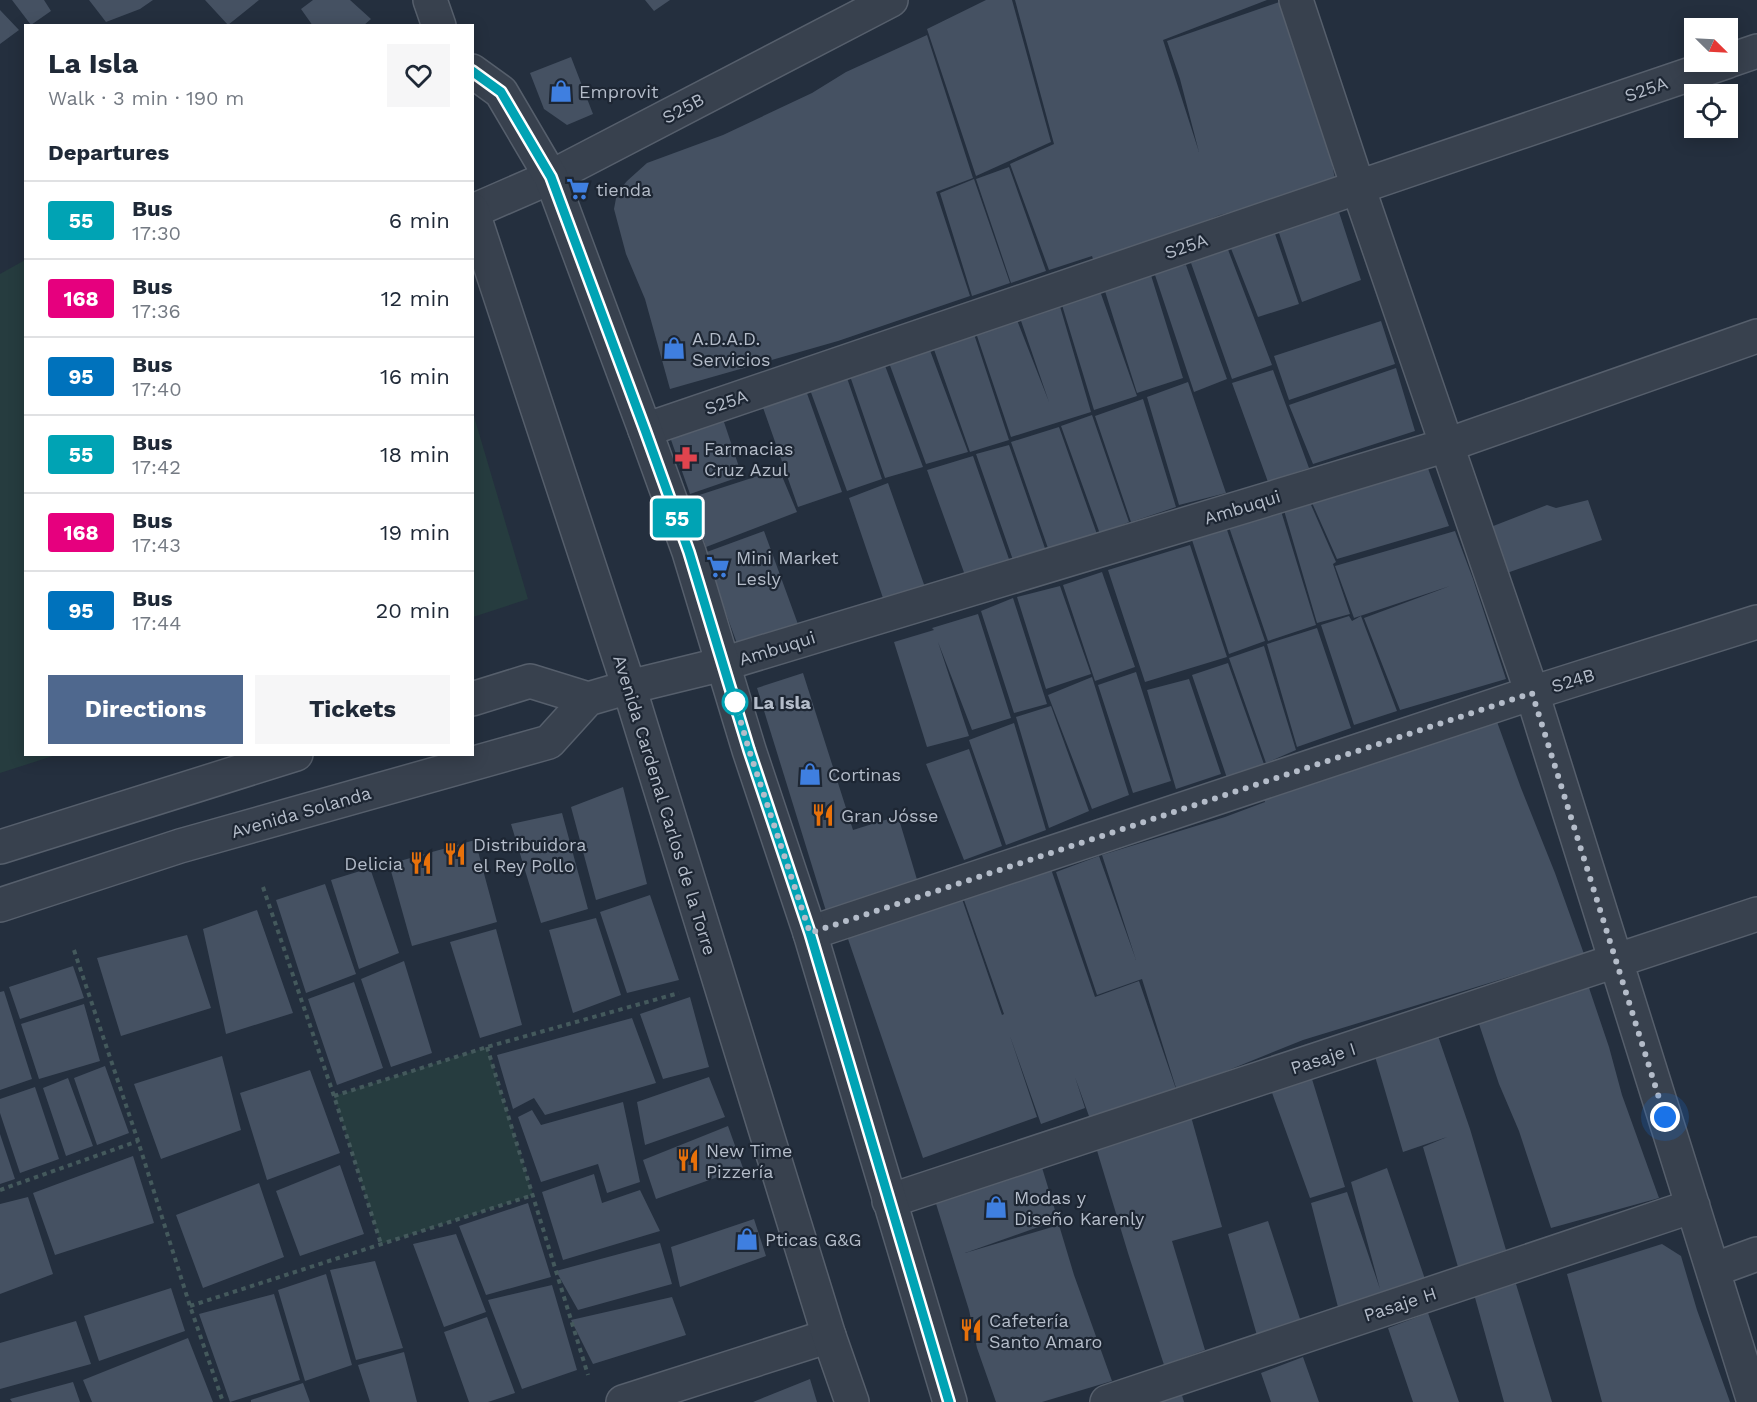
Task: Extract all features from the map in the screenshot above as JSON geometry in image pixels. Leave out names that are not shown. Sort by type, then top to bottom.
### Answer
[{"type":"street","points":[[430,0],[438,24]]},
{"type":"street","name":"S25B","points":[[474,211],[551,177],[891,0]]},
{"type":"street","points":[[1296,0],[1532,693],[1754,1402]]},
{"type":"street","name":"S25A","points":[[1738,57],[1757,51]]},
{"type":"street","points":[[474,72],[501,92],[551,177],[689,552],[749,750],[810,933],[950,1402]]},
{"type":"street","name":"S25A","points":[[645,430],[1695,72]]},
{"type":"street","name":"Avenida Cardenal Carlos de la Torre","points":[[474,214],[629,687],[829,1336],[852,1402]]},
{"type":"street","name":"Ambuqui","points":[[723,664],[1447,445],[1757,336]]},
{"type":"street","name":"S24B","points":[[810,933],[1532,693],[1757,622]]},
{"type":"street","points":[[474,698],[530,681],[588,699],[723,664]]},
{"type":"street","name":"Avenida Solanda","points":[[0,905],[180,846],[549,742],[588,699]]},
{"type":"street","points":[[0,847],[290,756]]},
{"type":"street","name":"Pasaje I","points":[[889,1201],[1757,914]]},
{"type":"street","name":"Pasaje H","points":[[1107,1402],[1693,1206]]},
{"type":"street","points":[[1713,1270],[1757,1254]]},
{"type":"street","points":[[622,1402],[829,1336]]},
{"type":"path","points":[[263,887],[334,1095],[381,1244]]},
{"type":"path","points":[[74,950],[223,1402]]},
{"type":"path","points":[[334,1095],[487,1047],[685,991]]},
{"type":"path","points":[[487,1047],[588,1375]]},
{"type":"path","points":[[0,1190],[138,1141]]},
{"type":"path","points":[[190,1306],[533,1195]]},
{"type":"green space","points":[[24,261],[24,756],[53,756],[0,773],[0,274]]},
{"type":"green space","points":[[474,416],[528,599],[474,616]]},
{"type":"green space","points":[[487,1047],[533,1195],[381,1244],[334,1096]]},
{"type":"building","points":[[12,0],[44,0],[51,11],[30,24]]},
{"type":"building","points":[[89,0],[153,0],[140,9],[106,22]]},
{"type":"building","points":[[205,0],[259,0],[229,24]]},
{"type":"building","points":[[313,0],[350,0],[371,19],[365,24],[312,24],[301,9]]},
{"type":"building","points":[[645,0],[670,0],[654,11]]},
{"type":"building","points":[[986,0],[1012,0],[1051,142],[976,176],[927,29]]},
{"type":"building","points":[[1015,0],[1267,0],[1163,40],[1199,152],[1180,79],[1167,41],[1285,0],[1323,118],[1336,184],[1220,215],[1094,262],[1092,256],[1049,270],[1010,164],[1054,144]]},
{"type":"building","points":[[0,10],[19,30],[0,44]]},
{"type":"building","points":[[927,35],[973,178],[936,192],[970,296],[838,341],[670,389],[645,299],[626,254],[614,209],[617,193],[647,163],[723,135],[812,93],[846,72]]},
{"type":"building","name":"Emprovit","points":[[571,57],[593,114],[567,125],[544,109],[530,73]]},
{"type":"building","points":[[1009,167],[1046,271],[1011,283],[976,179]]},
{"type":"building","points":[[974,179],[1010,283],[972,296],[940,193]]},
{"type":"building","points":[[1338,209],[1361,280],[1302,302],[1277,227]]},
{"type":"building","points":[[1273,228],[1299,304],[1258,317],[1230,246]]},
{"type":"building","points":[[1227,247],[1272,365],[1232,379],[1191,263]]},
{"type":"building","points":[[1186,265],[1227,379],[1194,392],[1154,272]]},
{"type":"building","points":[[1150,272],[1183,378],[1137,393],[1104,288]]},
{"type":"building","points":[[1100,291],[1137,396],[1094,410],[1062,305]]},
{"type":"building","points":[[1059,303],[1091,412],[1011,437],[974,327],[1015,315],[1049,402],[1019,315]]},
{"type":"building","points":[[1381,321],[1395,364],[1289,400],[1274,356]]},
{"type":"building","points":[[972,328],[1009,440],[970,452],[931,341]]},
{"type":"building","points":[[928,345],[968,452],[926,464],[888,360]]},
{"type":"building","points":[[884,363],[923,467],[885,478],[850,376]]},
{"type":"building","points":[[1396,368],[1415,431],[1313,464],[1289,405]]},
{"type":"building","points":[[1273,370],[1309,468],[1268,482],[1232,383]]},
{"type":"building","points":[[847,378],[882,479],[847,491],[809,387]]},
{"type":"building","points":[[803,382],[842,492],[798,507],[760,399]]},
{"type":"building","points":[[1188,382],[1226,493],[1179,505],[1147,397]]},
{"type":"building","points":[[1143,399],[1176,507],[1131,522],[1095,416]]},
{"type":"building","points":[[1092,415],[1129,522],[1100,534],[1061,426]]},
{"type":"building","points":[[723,419],[742,476],[690,494],[670,437]]},
{"type":"building","points":[[1059,427],[1098,537],[1050,554],[1011,442]]},
{"type":"building","points":[[1009,445],[1047,554],[1013,560],[976,454]]},
{"type":"building","points":[[973,456],[1010,562],[966,578],[927,470]]},
{"type":"building","points":[[1426,463],[1449,526],[1337,559],[1309,496]]},
{"type":"building","points":[[779,469],[797,512],[706,547],[690,498]]},
{"type":"building","points":[[888,483],[926,590],[885,604],[849,498]]},
{"type":"building","points":[[1308,498],[1336,562],[1333,564],[1350,614],[1317,623],[1283,507]]},
{"type":"building","points":[[1588,500],[1602,540],[1504,574],[1483,530],[1547,505],[1556,508]]},
{"type":"building","points":[[1281,511],[1316,625],[1268,641],[1229,527]]},
{"type":"building","points":[[1226,527],[1265,641],[1229,654],[1192,540]]},
{"type":"building","points":[[764,531],[799,627],[739,649],[704,553]]},
{"type":"building","points":[[1455,531],[1506,679],[1400,710],[1364,618],[1450,586],[1354,618],[1335,566]]},
{"type":"building","points":[[1190,545],[1227,657],[1145,682],[1108,570]]},
{"type":"building","points":[[1102,572],[1135,667],[1095,681],[1063,585]]},
{"type":"building","points":[[1060,586],[1091,674],[1046,689],[1017,597]]},
{"type":"building","points":[[1013,598],[1047,704],[1014,713],[981,611]]},
{"type":"building","points":[[978,614],[1011,718],[972,730],[938,642],[969,736],[927,747],[894,642]]},
{"type":"building","points":[[1349,616],[1352,621],[1361,616],[1397,711],[1354,725],[1321,625]]},
{"type":"building","points":[[1317,628],[1351,728],[1297,747],[1267,644]]},
{"type":"building","points":[[1264,646],[1296,750],[1266,763],[1229,658]]},
{"type":"building","points":[[1228,663],[1265,767],[1227,778],[1192,675]]},
{"type":"building","points":[[1136,672],[1171,781],[1133,793],[1098,685]]},
{"type":"building","points":[[803,673],[853,830],[898,816],[918,883],[826,911],[757,688]]},
{"type":"building","points":[[1092,677],[1129,795],[1092,809],[1048,695]]},
{"type":"building","points":[[1189,679],[1221,774],[1176,789],[1147,690]]},
{"type":"building","points":[[1051,706],[1089,811],[1049,828],[1016,717]]},
{"type":"building","points":[[1496,719],[1584,954],[1303,1040],[1177,1091],[1142,979],[1097,995],[1056,872],[1099,856],[1136,960],[1102,855],[1225,817],[1265,802],[1263,796]]},
{"type":"building","points":[[1014,723],[1046,830],[1006,845],[969,740]]},
{"type":"building","points":[[969,749],[1002,846],[964,860],[926,764]]},
{"type":"building","points":[[623,787],[647,884],[596,900],[571,807]]},
{"type":"building","points":[[562,813],[588,909],[541,923],[511,824]]},
{"type":"building","points":[[475,840],[497,922],[412,946],[389,864]]},
{"type":"building","points":[[370,868],[399,953],[359,969],[331,880]]},
{"type":"building","points":[[1051,869],[1095,997],[1139,981],[1176,1089],[1090,1119],[1075,1077],[1085,1108],[1041,1124],[1010,1036],[1037,1117],[923,1158],[847,936],[961,896],[1002,1015],[1004,1014],[964,900]]},
{"type":"building","points":[[325,884],[356,974],[306,993],[276,900]]},
{"type":"building","points":[[650,895],[679,980],[627,993],[600,912]]},
{"type":"building","points":[[257,910],[293,1013],[226,1034],[203,929]]},
{"type":"building","points":[[596,918],[621,995],[573,1013],[549,930]]},
{"type":"building","points":[[496,929],[522,1025],[480,1038],[450,942]]},
{"type":"building","points":[[187,935],[211,1008],[121,1036],[97,958]]},
{"type":"building","points":[[404,961],[432,1053],[391,1067],[361,979]]},
{"type":"building","points":[[73,966],[84,998],[20,1019],[9,987]]},
{"type":"building","points":[[1585,976],[1609,1047],[1622,1095],[1659,1198],[1551,1228],[1519,1131],[1499,1084],[1476,1015]]},
{"type":"building","points":[[354,982],[383,1068],[337,1085],[308,999]]},
{"type":"building","points":[[4,991],[32,1079],[0,1090],[0,992]]},
{"type":"building","points":[[690,997],[709,1067],[663,1079],[640,1014]]},
{"type":"building","points":[[84,1004],[100,1061],[39,1079],[21,1024]]},
{"type":"building","points":[[632,1018],[656,1083],[545,1115],[534,1098],[513,1109],[497,1055]]},
{"type":"building","points":[[1436,1030],[1470,1129],[1506,1250],[1458,1267],[1423,1147],[1447,1137],[1403,1152],[1374,1053]]},
{"type":"building","points":[[222,1056],[241,1130],[161,1159],[134,1084]]},
{"type":"building","points":[[105,1066],[129,1133],[97,1145],[74,1078]]},
{"type":"building","points":[[310,1070],[340,1153],[267,1180],[240,1093]]},
{"type":"building","points":[[709,1077],[725,1117],[645,1145],[637,1102]]},
{"type":"building","points":[[68,1078],[93,1146],[66,1156],[43,1088]]},
{"type":"building","points":[[1312,1079],[1345,1187],[1310,1198],[1271,1090]]},
{"type":"building","points":[[35,1087],[59,1159],[20,1173],[0,1113],[0,1099]]},
{"type":"building","points":[[623,1102],[640,1182],[607,1193],[598,1164],[541,1182],[518,1117],[532,1110],[541,1125]]},
{"type":"building","points":[[1190,1113],[1222,1227],[1172,1241],[1205,1350],[1164,1365],[1095,1144]]},
{"type":"building","points":[[728,1126],[743,1168],[656,1199],[643,1160]]},
{"type":"building","points":[[0,1134],[15,1179],[0,1184]]},
{"type":"building","points":[[133,1156],[154,1223],[55,1255],[33,1193]]},
{"type":"building","points":[[1040,1161],[1058,1220],[965,1253],[1059,1225],[1074,1275],[1112,1381],[1042,1402],[996,1402],[977,1348],[969,1310],[933,1194]]},
{"type":"building","points":[[340,1165],[364,1234],[300,1256],[276,1191]]},
{"type":"building","points":[[1387,1168],[1426,1282],[1339,1311],[1311,1203],[1347,1192],[1380,1289],[1351,1182]]},
{"type":"building","points":[[594,1174],[602,1203],[640,1190],[660,1231],[563,1260],[542,1192]]},
{"type":"building","points":[[259,1183],[284,1257],[203,1288],[176,1215]]},
{"type":"building","points":[[28,1197],[53,1274],[0,1294],[0,1204]]},
{"type":"building","points":[[528,1203],[551,1277],[486,1295],[459,1226]]},
{"type":"building","points":[[754,1219],[766,1256],[680,1287],[671,1247]]},
{"type":"building","points":[[1268,1221],[1302,1325],[1258,1339],[1228,1234]]},
{"type":"building","points":[[456,1234],[486,1312],[444,1327],[413,1244]]},
{"type":"building","points":[[660,1243],[672,1284],[578,1310],[556,1271]]},
{"type":"building","points":[[1662,1244],[1681,1256],[1697,1310],[1730,1402],[1602,1402],[1567,1274]]},
{"type":"building","points":[[375,1261],[403,1348],[356,1360],[330,1270]]},
{"type":"building","points":[[326,1274],[352,1365],[305,1381],[278,1290]]},
{"type":"building","points":[[1516,1284],[1552,1402],[1504,1402],[1474,1294]]},
{"type":"building","points":[[552,1285],[577,1370],[522,1389],[488,1300]]},
{"type":"building","points":[[171,1288],[185,1331],[99,1361],[84,1316]]},
{"type":"building","points":[[274,1294],[300,1380],[230,1402],[199,1314]]},
{"type":"building","points":[[672,1297],[686,1335],[593,1364],[571,1320]]},
{"type":"building","points":[[1428,1313],[1459,1402],[1413,1402],[1388,1328]]},
{"type":"building","points":[[487,1317],[515,1393],[488,1402],[469,1402],[444,1332]]},
{"type":"building","points":[[76,1321],[91,1364],[0,1389],[0,1343]]},
{"type":"building","points":[[188,1338],[213,1402],[92,1402],[83,1380]]},
{"type":"building","points":[[404,1352],[417,1402],[370,1402],[358,1365]]},
{"type":"building","points":[[1303,1357],[1319,1402],[1271,1402],[1261,1373]]},
{"type":"building","points":[[810,1379],[817,1402],[753,1402]]},
{"type":"building","points":[[73,1382],[80,1402],[12,1402],[10,1399]]},
{"type":"building","points":[[303,1383],[310,1402],[251,1402],[251,1400]]},
{"type":"building","points":[[1181,1392],[1184,1402],[1152,1402]]},
{"type":"bus line","name":"55","points":[[474,72],[501,92],[551,177],[689,552],[749,750],[810,933],[949,1402]]},
{"type":"place","name":"Emprovit","points":[[561,91]]},
{"type":"place","name":"tienda","points":[[578,189]]},
{"type":"place","name":"A.D.A.D. Servicios","points":[[674,348]]},
{"type":"place","name":"Farmacias Cruz Azul","points":[[686,458]]},
{"type":"place","name":"Mini Market Lesly","points":[[718,567]]},
{"type":"place","name":"La Isla","points":[[735,702]]},
{"type":"place","name":"Cortinas","points":[[810,774]]},
{"type":"place","name":"Gran Jósse","points":[[823,815]]},
{"type":"place","name":"Distribuidora el Rey Pollo","points":[[455,854]]},
{"type":"place","name":"Delicia","points":[[421,863]]},
{"type":"place","name":"New Time Pizzería","points":[[688,1160]]},
{"type":"place","name":"Modas y Diseño Karenly","points":[[996,1207]]},
{"type":"place","name":"Pticas G&G","points":[[747,1239]]},
{"type":"place","name":"Cafetería Santo Amaro","points":[[971,1330]]},
{"type":"route","points":[[735,702],[810,933],[1532,693],[1665,1117]]}]
